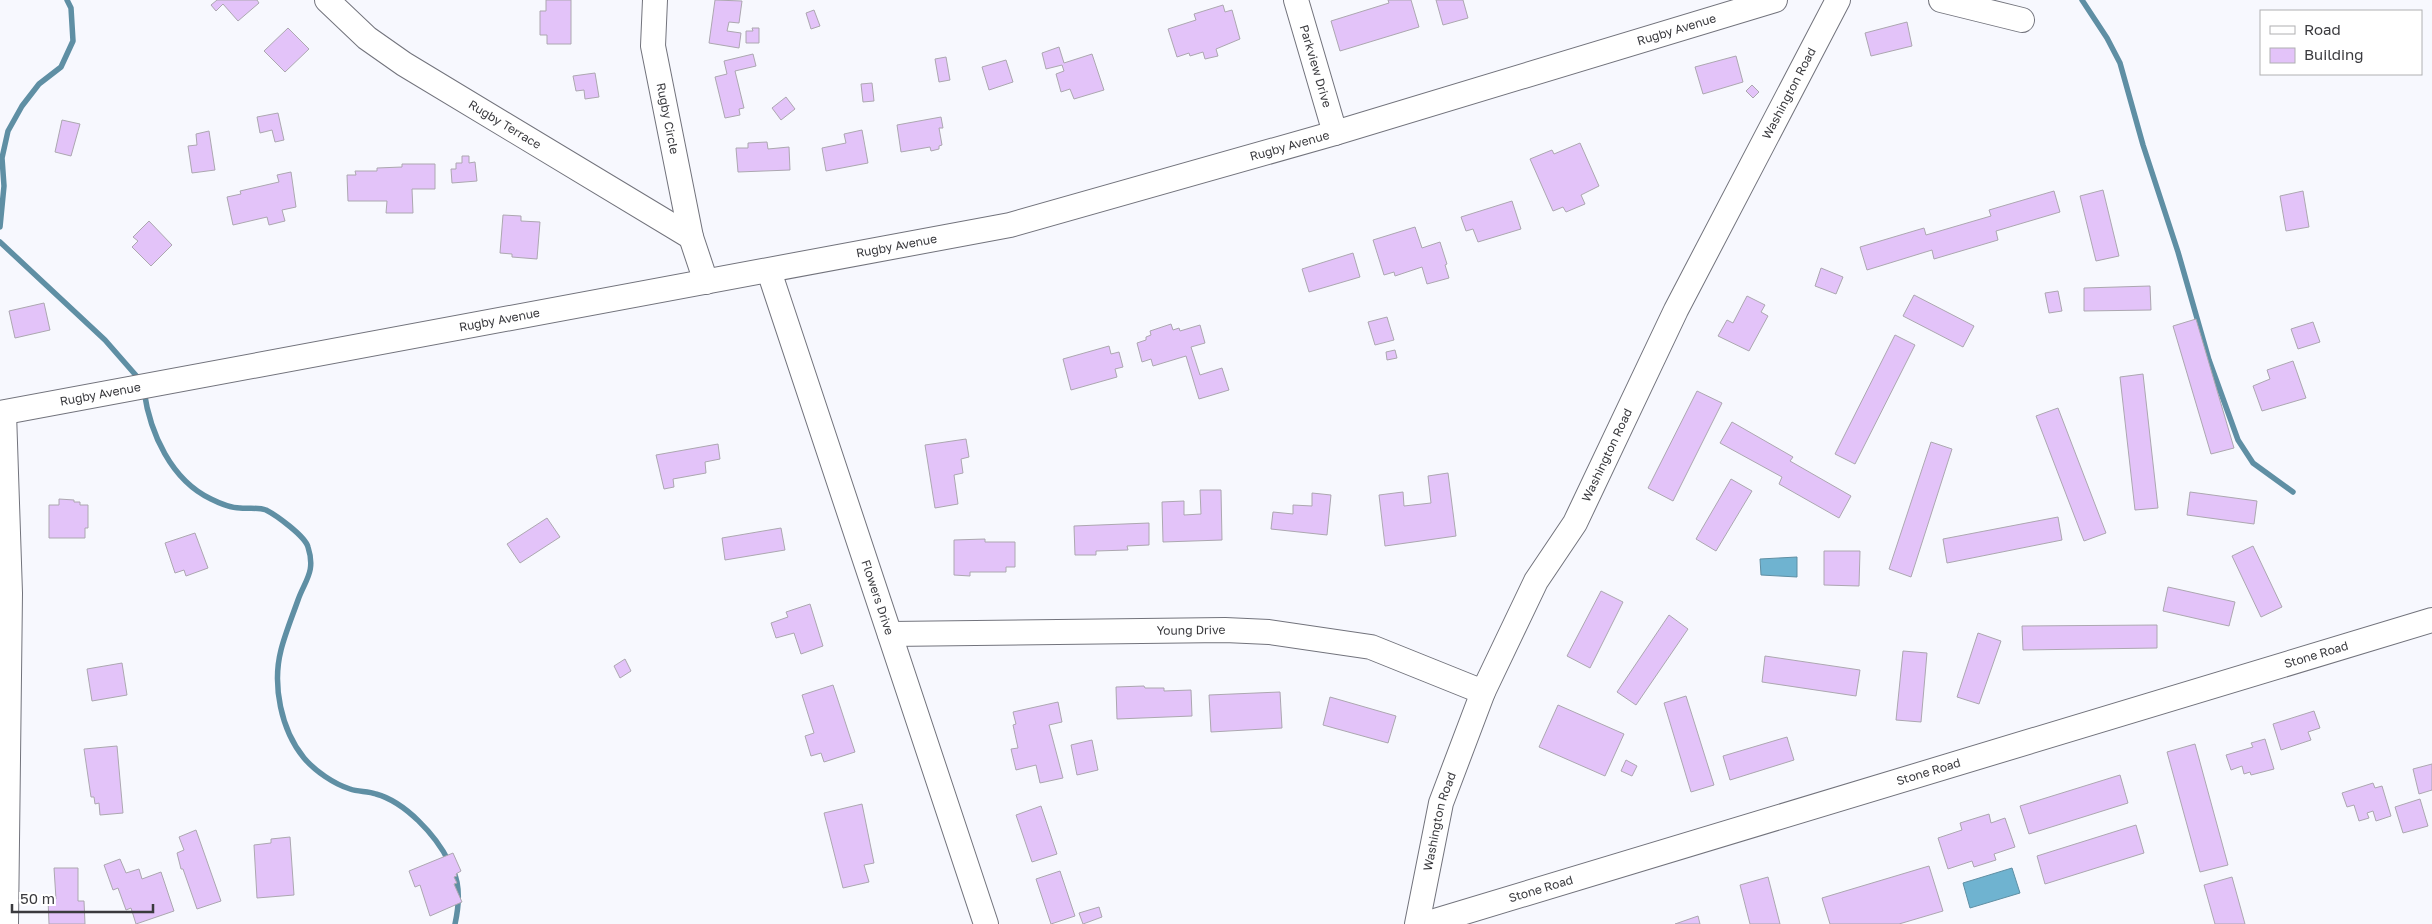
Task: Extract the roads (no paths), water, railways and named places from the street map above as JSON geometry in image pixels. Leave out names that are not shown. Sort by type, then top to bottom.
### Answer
[{"type":"street","name":"Rugby Terrace","points":[[327,0],[367,38],[404,64],[691,238]]},
{"type":"street","name":"Rugby Circle","points":[[655,0],[653,46],[691,238],[706,282]]},
{"type":"street","name":"Parkview Drive","points":[[1296,0],[1335,133]]},
{"type":"street","name":"Rugby Avenue","points":[[2,413],[1010,225],[1335,133],[1775,0]]},
{"type":"street","name":"Washington Road","points":[[1417,924],[1441,803],[1483,692],[1536,581],[1575,523],[1676,310],[1838,0]]},
{"type":"street","points":[[1941,0],[2022,20]]},
{"type":"street","name":"Flowers Drive","points":[[769,271],[986,924]]},
{"type":"street","points":[[2,413],[10,593],[6,924]]},
{"type":"street","name":"Stone Road","points":[[1424,924],[2432,620]]},
{"type":"street","name":"Young Drive","points":[[890,634],[1225,630],[1270,632],[1371,647],[1483,692]]},
{"type":"water","points":[[1797,557],[1797,577],[1761,575],[1760,559]]},
{"type":"water","points":[[2012,868],[2020,893],[1970,908],[1963,883]]},
{"type":"waterway","points":[[0,227],[4,186],[2,158],[8,131],[22,106],[39,84],[61,67],[73,41],[71,8],[67,0]]},
{"type":"waterway","points":[[2082,0],[2107,38],[2120,63],[2143,145],[2178,252],[2209,360],[2238,440],[2253,463],[2293,492]]},
{"type":"waterway","points":[[0,242],[105,340],[140,380]]},
{"type":"waterway","points":[[144,391],[151,423],[157,439],[174,468],[185,480],[197,491],[221,504],[236,508],[266,510],[283,521],[306,542],[311,563],[309,575],[298,600],[278,664],[280,707],[289,734],[296,747],[308,763],[331,780],[344,787],[373,793],[398,804],[428,831],[449,862]]},
{"type":"waterway","points":[[453,870],[456,876],[458,897],[455,924]]}]
